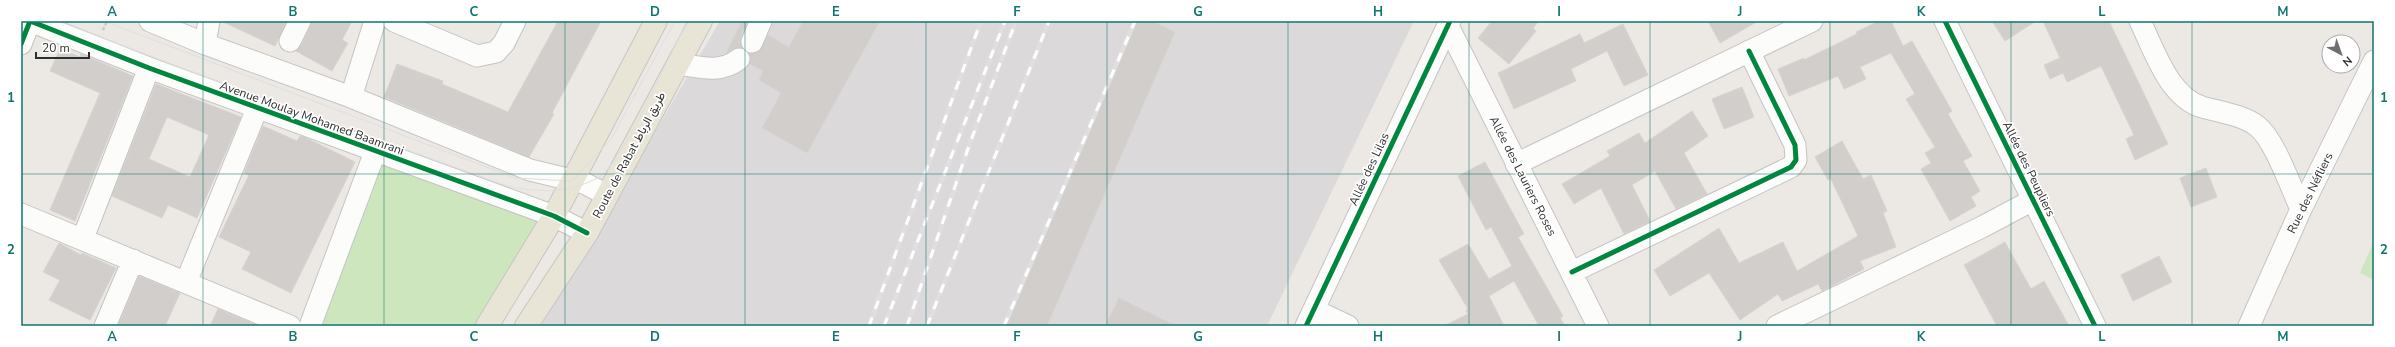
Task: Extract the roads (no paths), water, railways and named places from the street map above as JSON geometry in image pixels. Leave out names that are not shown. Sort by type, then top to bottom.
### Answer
[{"type":"main road","points":[[487,326],[554,216],[656,21]]},
{"type":"main road","name":"Route de Rabat طريق الرباط","points":[[526,326],[587,233],[701,21]]},
{"type":"street","points":[[21,44],[30,21]]},
{"type":"street","name":"Avenue Moulay Mohamed Baamrani","points":[[30,21],[149,68],[375,152],[554,216],[587,233]]},
{"type":"street","points":[[150,21],[205,44],[351,97],[530,170],[584,184],[607,195]]},
{"type":"street","points":[[205,44],[209,21]]},
{"type":"street","points":[[290,42],[300,21]]},
{"type":"street","points":[[351,97],[375,21]]},
{"type":"street","points":[[394,21],[477,56],[496,52],[504,43],[515,21]]},
{"type":"street","points":[[752,42],[761,21]]},
{"type":"street","points":[[1516,164],[1812,21]]},
{"type":"street","name":"Allée des Peupliers","points":[[1945,21],[2095,326]]},
{"type":"street","points":[[2140,21],[2173,86],[2183,98],[2201,107],[2248,121],[2264,132],[2274,149],[2301,210]]},
{"type":"street","name":"Allée des Lauriers Roses","points":[[1449,24],[1516,164],[1598,326]]},
{"type":"street","name":"Allée des Lilas","points":[[1310,318],[1449,24]]},
{"type":"street","points":[[1572,272],[1791,167],[1796,160],[1795,145],[1749,51]]},
{"type":"street","points":[[678,64],[716,70],[739,60]]},
{"type":"street","name":"Rue des Néfliers","points":[[2249,326],[2301,210],[2374,61]]},
{"type":"street","points":[[83,238],[149,68]]},
{"type":"street","points":[[186,282],[257,108]]},
{"type":"street","points":[[310,326],[375,152]]},
{"type":"street","points":[[1777,326],[1982,227],[2033,200]]},
{"type":"street","points":[[21,214],[83,238],[290,326]]},
{"type":"street","points":[[105,326],[133,260]]},
{"type":"street","points":[[1310,318],[1348,326]]},
{"type":"tram line","points":[[58,21],[227,85],[510,187],[544,191],[566,189],[588,183],[599,177],[609,168],[633,130],[687,21]]},
{"type":"tram line","points":[[104,21],[515,178],[572,181],[611,139],[675,21]]},
{"type":"railway","points":[[869,326],[981,21]]},
{"type":"railway","points":[[884,326],[1005,21]]},
{"type":"railway","points":[[907,326],[970,143],[1016,21]]},
{"type":"railway","points":[[927,326],[1049,21]]},
{"type":"railway","points":[[1004,326],[1135,21]]}]
